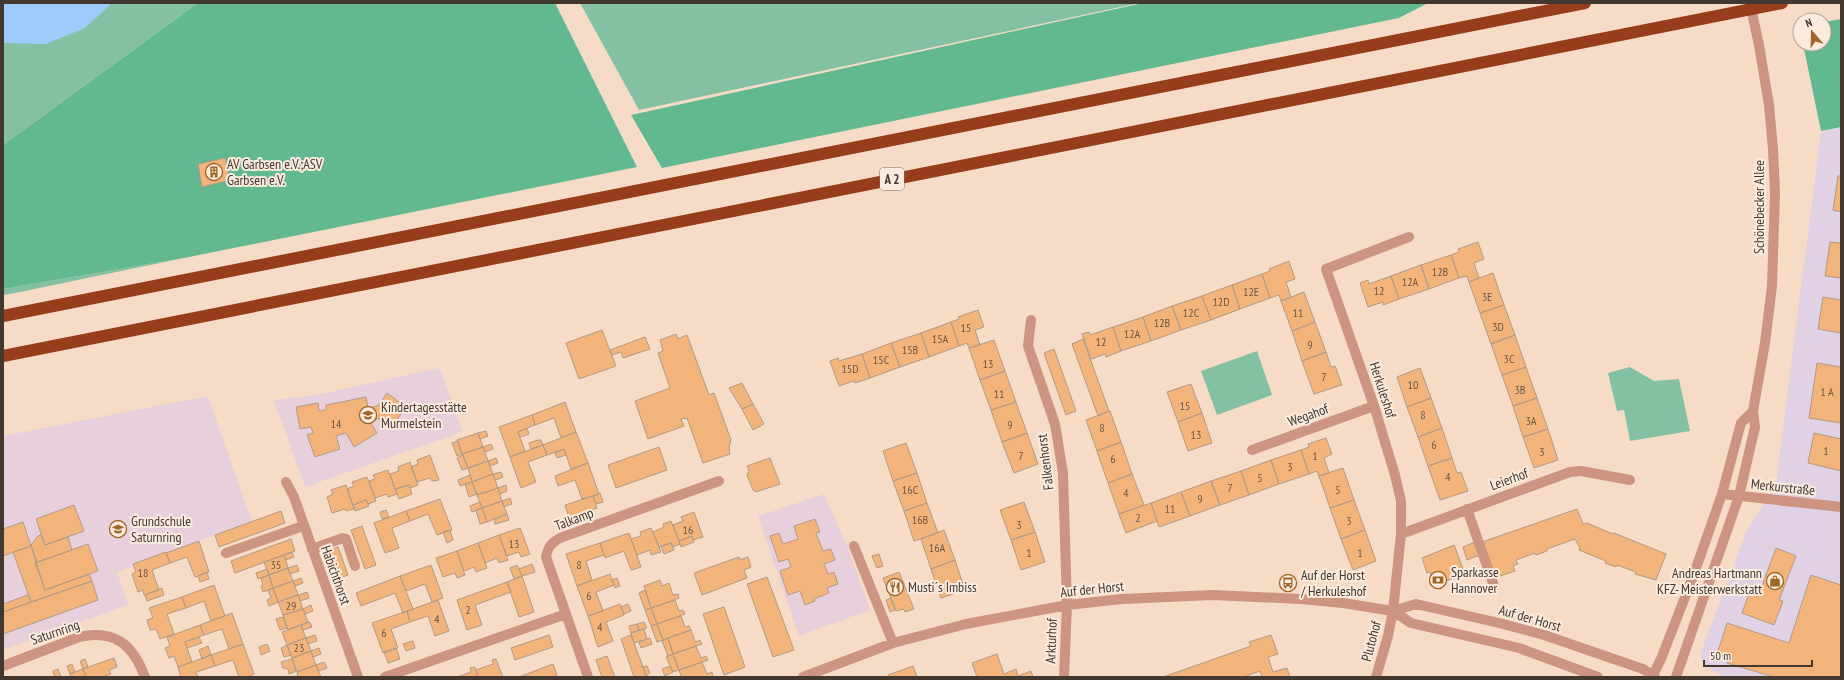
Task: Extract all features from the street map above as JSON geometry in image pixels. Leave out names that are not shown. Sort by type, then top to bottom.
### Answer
[{"type":"highway","points":[[3,316],[1585,3]]},
{"type":"highway","name":"A 2","points":[[3,356],[1782,3]]},
{"type":"street","name":"Schönebecker Allee","points":[[1676,677],[1739,496],[1756,427],[1753,411],[1765,342],[1772,286],[1775,193],[1769,105],[1750,3]]},
{"type":"street","name":"Herkuleshof","points":[[1394,612],[1401,534],[1400,501],[1396,481],[1374,406],[1326,269],[1410,237]]},
{"type":"street","name":"Falkenhorst","points":[[1032,320],[1028,346],[1055,424],[1063,473],[1066,605]]},
{"type":"street","name":"Wegahof","points":[[1252,450],[1374,406]]},
{"type":"street","points":[[1654,676],[1694,574],[1722,494],[1741,422],[1753,411]]},
{"type":"street","name":"Leierhof","points":[[1401,534],[1570,472],[1581,471],[1630,480]]},
{"type":"street","name":"Talkamp","points":[[588,677],[546,557],[547,548],[552,543],[587,528],[719,481]]},
{"type":"street","name":"Habichthorst","points":[[286,482],[294,496],[358,677]]},
{"type":"street","name":"Merkurstraße","points":[[1722,494],[1841,507]]},
{"type":"street","points":[[1467,510],[1494,586]]},
{"type":"street","points":[[226,553],[304,526]]},
{"type":"street","points":[[312,549],[343,538],[346,539],[355,566]]},
{"type":"street","points":[[854,546],[893,643]]},
{"type":"street","name":"Auf der Horst","points":[[803,677],[893,643],[966,624],[1066,605],[1122,599],[1214,595],[1301,599],[1343,603],[1394,612],[1411,623],[1519,648],[1598,677]]},
{"type":"street","name":"Auf der Horst","points":[[1394,612],[1416,604],[1499,622],[1544,635],[1643,669],[1654,676]]},
{"type":"street","name":"Arkturhof","points":[[1064,677],[1066,605]]},
{"type":"street","name":"Plutohof","points":[[1376,677],[1394,612]]},
{"type":"street","points":[[385,677],[566,614]]},
{"type":"street","name":"Saturnring","points":[[3,666],[79,637],[92,634],[115,638],[127,646],[139,662],[145,677]]},
{"type":"shaded area","points":[[1841,127],[1841,677],[1726,677],[1706,667],[1702,662],[1701,652],[1747,530],[1776,484],[1821,131]]},
{"type":"shaded area","name":"Kindertagesstätte Murmelstein","points":[[440,368],[462,432],[305,487],[274,400],[316,395]]},
{"type":"shaded area","name":"Grundschule Saturnring","points":[[208,396],[252,522],[134,564],[134,566],[117,572],[128,605],[3,650],[3,436]]},
{"type":"shaded area","points":[[824,494],[849,550],[870,610],[799,636],[758,516]]},
{"type":"green space","points":[[3,3],[198,3],[3,145]]},
{"type":"green space","points":[[198,3],[555,3],[637,167],[184,258],[3,289],[3,145]]},
{"type":"green space","points":[[580,3],[1139,3],[639,110]]},
{"type":"green space","points":[[1143,3],[1428,3],[1399,18],[662,168],[631,115]]},
{"type":"green space","points":[[1841,19],[1841,127],[1821,131],[1805,52],[1832,52],[1832,21]]},
{"type":"green space","points":[[184,258],[15,293],[3,295],[3,289]]},
{"type":"green space","points":[[1257,351],[1272,395],[1217,415],[1201,371]]},
{"type":"green space","points":[[1630,367],[1654,381],[1679,379],[1690,431],[1630,441],[1624,410],[1617,411],[1608,373]]},
{"type":"water","points":[[3,3],[109,3],[109,6],[85,28],[46,44],[3,43]]},
{"type":"building","name":"AV Garbsen e.V.;ASV Garbsen e.V.","points":[[225,158],[230,180],[202,187],[198,164]]},
{"type":"building","points":[[1838,176],[1841,176],[1841,212],[1833,210]]},
{"type":"building","points":[[1478,242],[1484,259],[1474,263],[1479,278],[1469,282],[1467,276],[1459,278],[1451,255],[1459,252],[1458,249]]},
{"type":"building","points":[[1830,242],[1841,243],[1841,278],[1825,276]]},
{"type":"building","points":[[1451,255],[1459,278],[1429,289],[1421,265]]},
{"type":"building","points":[[1289,261],[1295,279],[1286,282],[1291,297],[1281,301],[1279,295],[1270,298],[1262,274],[1270,271],[1269,269]]},
{"type":"building","points":[[1421,265],[1429,289],[1399,299],[1391,276]]},
{"type":"building","points":[[1493,273],[1504,305],[1480,313],[1469,282]]},
{"type":"building","points":[[1262,274],[1270,298],[1240,309],[1232,285]]},
{"type":"building","points":[[1391,276],[1399,299],[1383,305],[1383,302],[1368,307],[1360,283],[1368,280],[1369,284]]},
{"type":"building","points":[[1232,285],[1240,309],[1211,320],[1202,296]]},
{"type":"building","points":[[1304,292],[1315,322],[1292,331],[1281,301]]},
{"type":"building","points":[[1202,296],[1211,320],[1181,330],[1172,306]]},
{"type":"building","points":[[1823,297],[1841,300],[1841,333],[1818,329]]},
{"type":"building","points":[[1504,305],[1515,335],[1491,344],[1480,313]]},
{"type":"building","points":[[1172,306],[1181,330],[1151,341],[1143,317]]},
{"type":"building","points":[[978,310],[984,327],[975,330],[980,345],[969,348],[967,343],[959,346],[951,322],[959,319],[958,317]]},
{"type":"building","points":[[1143,317],[1151,341],[1121,351],[1113,327]]},
{"type":"building","points":[[951,322],[959,346],[929,357],[921,333]]},
{"type":"building","points":[[1315,322],[1326,352],[1302,361],[1292,331]]},
{"type":"building","points":[[1113,327],[1121,351],[1106,357],[1105,354],[1091,359],[1082,334],[1089,332],[1090,335]]},
{"type":"building","points":[[602,330],[616,366],[579,379],[566,343]]},
{"type":"building","points":[[921,333],[929,357],[900,367],[891,343]]},
{"type":"building","points":[[676,334],[678,339],[687,335],[709,395],[714,393],[731,440],[729,447],[730,454],[703,463],[687,418],[681,419],[684,426],[648,439],[635,401],[670,388],[658,353],[663,351],[660,340]]},
{"type":"building","points":[[1515,335],[1526,367],[1502,375],[1491,344]]},
{"type":"building","points":[[645,337],[650,349],[623,358],[621,352],[612,355],[610,350]]},
{"type":"building","points":[[1083,339],[1109,411],[1098,416],[1072,344]]},
{"type":"building","points":[[994,340],[1005,371],[980,380],[969,348]]},
{"type":"building","points":[[891,343],[900,367],[870,378],[862,354]]},
{"type":"building","points":[[1054,349],[1076,411],[1066,415],[1044,353]]},
{"type":"building","points":[[1326,352],[1331,367],[1335,366],[1342,385],[1314,394],[1302,361]]},
{"type":"building","points":[[862,354],[870,378],[839,386],[830,361],[838,358],[839,361]]},
{"type":"building","points":[[1817,363],[1841,367],[1841,423],[1809,418]]},
{"type":"building","points":[[1526,367],[1537,398],[1513,406],[1502,375]]},
{"type":"building","points":[[1420,368],[1431,398],[1407,407],[1397,377]]},
{"type":"building","points":[[1005,371],[1016,402],[991,410],[980,380]]},
{"type":"building","points":[[742,383],[753,404],[742,409],[729,388]]},
{"type":"building","points":[[1191,384],[1202,413],[1178,422],[1167,392]]},
{"type":"building","points":[[387,393],[406,407],[391,428],[377,418],[370,422],[377,433],[354,447],[346,433],[336,436],[340,449],[315,457],[307,435],[313,433],[311,427],[300,429],[296,407],[318,403],[319,411],[326,410],[326,405],[366,397],[368,408],[378,406]]},
{"type":"building","points":[[1431,398],[1442,428],[1418,437],[1407,407]]},
{"type":"building","points":[[1537,398],[1548,429],[1523,437],[1513,406]]},
{"type":"building","points":[[565,402],[576,432],[561,438],[554,418],[535,425],[532,415]]},
{"type":"building","points":[[1016,402],[1027,433],[1002,442],[991,410]]},
{"type":"building","points":[[753,404],[764,424],[753,430],[742,409]]},
{"type":"building","points":[[1110,411],[1121,442],[1097,451],[1086,420]]},
{"type":"building","points":[[1202,413],[1212,443],[1188,451],[1178,422]]},
{"type":"building","points":[[532,415],[535,425],[518,432],[525,451],[510,457],[499,427]]},
{"type":"building","points":[[527,428],[529,434],[520,437],[518,432]]},
{"type":"building","points":[[1442,428],[1452,458],[1428,466],[1418,437]]},
{"type":"building","points":[[1548,429],[1558,460],[1534,468],[1523,437]]},
{"type":"building","points":[[486,431],[488,436],[480,439],[478,433]]},
{"type":"building","points":[[576,432],[588,463],[571,469],[564,449],[547,455],[543,445]]},
{"type":"building","points":[[478,433],[483,447],[462,454],[457,440]]},
{"type":"building","points":[[1027,433],[1038,464],[1014,473],[1002,442]]},
{"type":"building","points":[[1814,433],[1841,439],[1841,471],[1808,463]]},
{"type":"building","points":[[1326,438],[1332,454],[1324,458],[1329,473],[1319,476],[1317,471],[1309,474],[1301,450],[1309,447],[1308,444]]},
{"type":"building","points":[[541,440],[543,445],[531,449],[529,443]]},
{"type":"building","points":[[458,441],[462,454],[457,456],[452,443]]},
{"type":"building","points":[[1121,442],[1132,474],[1108,483],[1097,451]]},
{"type":"building","points":[[906,443],[917,473],[893,481],[883,451]]},
{"type":"building","points":[[491,444],[493,449],[485,452],[483,447]]},
{"type":"building","points":[[543,445],[547,455],[528,462],[536,482],[521,488],[510,457]]},
{"type":"building","points":[[483,447],[488,461],[468,468],[462,454]]},
{"type":"building","points":[[659,447],[667,470],[616,488],[608,465]]},
{"type":"building","points":[[564,449],[566,455],[557,458],[555,453]]},
{"type":"building","points":[[1301,450],[1309,474],[1279,484],[1271,460]]},
{"type":"building","points":[[430,455],[439,480],[432,481],[430,478],[417,482],[411,467],[418,464],[417,460]]},
{"type":"building","points":[[463,455],[468,468],[462,470],[457,458]]},
{"type":"building","points":[[496,458],[498,463],[490,466],[488,461]]},
{"type":"building","points":[[770,458],[780,484],[756,492],[753,490],[747,475],[749,471],[747,466]]},
{"type":"building","points":[[1452,458],[1457,473],[1461,472],[1468,491],[1440,500],[1428,466]]},
{"type":"building","points":[[1271,460],[1279,484],[1249,495],[1241,471]]},
{"type":"building","points":[[488,461],[493,474],[472,482],[468,468]]},
{"type":"building","points":[[410,462],[418,485],[410,488],[409,485],[395,489],[390,474],[399,471],[398,467]]},
{"type":"building","points":[[588,463],[599,494],[582,499],[575,480],[558,486],[555,476]]},
{"type":"building","points":[[1343,468],[1354,500],[1330,508],[1319,476]]},
{"type":"building","points":[[388,470],[397,494],[388,497],[387,494],[375,498],[369,481],[375,479],[373,475]]},
{"type":"building","points":[[1241,471],[1249,495],[1220,505],[1211,481]]},
{"type":"building","points":[[501,472],[503,477],[495,480],[493,474]]},
{"type":"building","points":[[917,473],[927,503],[904,511],[893,481]]},
{"type":"building","points":[[493,474],[498,488],[477,495],[472,482]]},
{"type":"building","points":[[1132,474],[1144,505],[1119,514],[1108,483]]},
{"type":"building","points":[[470,475],[472,482],[460,486],[458,480]]},
{"type":"building","points":[[367,477],[376,501],[368,504],[366,500],[353,505],[347,489],[354,486],[352,482]]},
{"type":"building","points":[[1211,481],[1220,505],[1190,516],[1181,492]]},
{"type":"building","points":[[472,482],[477,494],[469,497],[465,484]]},
{"type":"building","points":[[346,485],[354,509],[346,511],[345,509],[332,513],[327,497],[333,494],[331,490]]},
{"type":"building","points":[[409,485],[412,494],[399,499],[395,489]]},
{"type":"building","points":[[506,485],[507,491],[500,494],[498,488]]},
{"type":"building","points":[[498,488],[502,501],[482,508],[477,495]]},
{"type":"building","points":[[1181,492],[1190,516],[1159,527],[1151,503]]},
{"type":"building","points":[[600,493],[603,502],[596,504],[593,496]]},
{"type":"building","points":[[593,496],[597,508],[569,518],[565,505]]},
{"type":"building","points":[[510,498],[512,504],[504,507],[502,501]]},
{"type":"building","points":[[440,499],[452,530],[437,535],[428,514],[410,521],[406,511]]},
{"type":"building","points":[[366,500],[369,506],[355,511],[353,505]]},
{"type":"building","points":[[1354,500],[1365,530],[1341,539],[1330,508]]},
{"type":"building","points":[[502,501],[507,514],[487,522],[482,508]]},
{"type":"building","points":[[480,502],[482,508],[472,512],[470,506]]},
{"type":"building","points":[[1024,502],[1035,532],[1011,540],[1000,510]]},
{"type":"building","points":[[927,503],[938,533],[914,541],[904,511]]},
{"type":"building","points":[[1151,503],[1157,521],[1126,533],[1119,514]]},
{"type":"building","points":[[74,505],[84,531],[45,545],[36,519]]},
{"type":"building","points":[[482,508],[487,522],[480,524],[476,510]]},
{"type":"building","points":[[1577,509],[1583,524],[1587,523],[1666,554],[1656,580],[1635,574],[1636,572],[1617,565],[1616,567],[1605,563],[1606,561],[1579,550],[1580,548],[1575,539],[1547,549],[1547,551],[1536,555],[1535,553],[1516,560],[1518,564],[1513,566],[1515,571],[1500,576],[1499,573],[1494,575],[1482,542]]},
{"type":"building","points":[[386,510],[389,517],[382,519],[380,512]]},
{"type":"building","points":[[281,511],[285,523],[219,547],[215,535]]},
{"type":"building","points":[[406,511],[410,521],[392,528],[399,548],[385,553],[374,523]]},
{"type":"building","points":[[694,512],[703,537],[693,540],[692,536],[679,541],[673,525],[683,521],[681,517]]},
{"type":"building","points":[[507,514],[509,520],[495,524],[494,519]]},
{"type":"building","points":[[815,519],[820,532],[816,533],[823,551],[831,549],[835,560],[824,564],[828,574],[834,572],[838,584],[827,588],[829,593],[814,599],[815,601],[805,605],[800,591],[788,595],[780,571],[791,567],[788,559],[779,562],[770,536],[779,533],[783,544],[798,539],[794,526]]},
{"type":"building","points":[[671,521],[680,544],[673,547],[671,543],[659,547],[653,532],[664,527],[663,524]]},
{"type":"building","points":[[23,522],[31,546],[3,556],[3,529]]},
{"type":"building","points":[[362,526],[376,565],[365,569],[351,530]]},
{"type":"building","points":[[520,528],[530,554],[521,557],[519,552],[507,556],[499,535]]},
{"type":"building","points":[[651,528],[661,552],[651,555],[650,550],[637,555],[631,539],[641,536],[640,532]]},
{"type":"building","points":[[450,530],[453,540],[447,543],[443,532]]},
{"type":"building","points":[[944,530],[955,560],[931,569],[921,539]]},
{"type":"building","points":[[1365,530],[1376,561],[1353,570],[1341,539]]},
{"type":"building","points":[[1035,532],[1045,562],[1021,570],[1011,540]]},
{"type":"building","points":[[629,533],[641,567],[631,570],[624,551],[605,558],[600,543]]},
{"type":"building","points":[[41,535],[45,545],[68,537],[72,550],[37,562],[31,545],[38,536]]},
{"type":"building","points":[[499,535],[508,560],[499,563],[497,558],[485,563],[478,543]]},
{"type":"building","points":[[692,536],[694,542],[681,547],[679,541]]},
{"type":"building","points":[[291,539],[295,551],[235,573],[231,561]]},
{"type":"building","points":[[199,541],[209,572],[195,577],[187,557],[170,563],[166,553]]},
{"type":"building","points":[[1475,542],[1480,555],[1467,560],[1463,547]]},
{"type":"building","points":[[478,543],[487,568],[476,572],[474,567],[464,571],[457,551]]},
{"type":"building","points":[[600,543],[604,555],[586,561],[592,580],[577,586],[566,554]]},
{"type":"building","points":[[671,543],[674,550],[664,554],[661,546]]},
{"type":"building","points":[[88,544],[98,571],[45,590],[35,563]]},
{"type":"building","points":[[1454,545],[1465,574],[1435,585],[1430,572],[1427,573],[1422,558]]},
{"type":"building","points":[[31,546],[45,590],[89,574],[92,581],[31,602],[13,552]]},
{"type":"building","points":[[338,547],[348,575],[337,579],[327,551]]},
{"type":"building","name":"Andreas Hartmann KFZ- Meisterwerkstatt","points":[[1776,548],[1796,556],[1779,600],[1783,601],[1774,625],[1742,613],[1750,591],[1759,594]]},
{"type":"building","points":[[457,551],[465,575],[457,578],[455,573],[443,577],[436,558]]},
{"type":"building","points":[[166,552],[170,563],[152,570],[159,590],[144,595],[143,590],[138,592],[132,574],[136,572],[133,564]]},
{"type":"building","points":[[292,552],[294,557],[286,560],[284,555]]},
{"type":"building","points":[[879,554],[883,566],[877,568],[872,556]]},
{"type":"building","points":[[284,555],[288,568],[269,575],[264,562]]},
{"type":"building","points":[[739,557],[740,560],[748,557],[751,567],[744,570],[747,578],[702,595],[694,573]]},
{"type":"building","points":[[955,560],[965,590],[941,598],[931,569]]},
{"type":"building","points":[[532,564],[535,572],[522,576],[519,569]]},
{"type":"building","points":[[297,565],[299,571],[290,574],[288,568]]},
{"type":"building","points":[[431,565],[443,598],[432,602],[425,584],[406,591],[400,576]]},
{"type":"building","points":[[517,565],[522,576],[514,579],[510,568]]},
{"type":"building","points":[[288,568],[293,581],[273,588],[269,575]]},
{"type":"building","points":[[267,569],[269,575],[258,579],[256,573]]},
{"type":"building","points":[[207,572],[209,579],[200,582],[198,576]]},
{"type":"building","name":"Musti´s Imbiss","points":[[899,572],[914,609],[905,612],[904,609],[896,611],[883,578]]},
{"type":"building","points":[[610,574],[614,585],[596,592],[603,611],[588,616],[577,586]]},
{"type":"building","points":[[269,575],[273,588],[263,592],[261,578]]},
{"type":"building","points":[[1811,575],[1841,585],[1841,677],[1774,677],[1727,663],[1728,657],[1717,654],[1727,623],[1789,643]]},
{"type":"building","points":[[400,576],[413,609],[403,613],[395,593],[361,606],[356,593]]},
{"type":"building","points":[[522,576],[534,612],[519,617],[507,582]]},
{"type":"building","points":[[767,577],[794,650],[773,657],[747,584]]},
{"type":"building","points":[[301,578],[303,583],[295,586],[293,581]]},
{"type":"building","points":[[617,578],[620,586],[615,588],[612,580]]},
{"type":"building","points":[[660,580],[662,586],[669,583],[673,595],[678,594],[679,598],[651,608],[644,586]]},
{"type":"building","points":[[92,581],[98,600],[3,634],[3,612]]},
{"type":"building","points":[[293,581],[298,595],[278,602],[273,588]]},
{"type":"building","points":[[507,582],[511,592],[475,605],[482,625],[467,630],[457,600]]},
{"type":"building","points":[[214,585],[225,616],[211,621],[204,601],[186,608],[182,597]]},
{"type":"building","points":[[162,588],[164,595],[147,601],[145,595]]},
{"type":"building","points":[[273,588],[278,602],[269,606],[267,600],[271,598],[268,590]]},
{"type":"building","points":[[645,590],[651,608],[645,610],[639,593]]},
{"type":"building","points":[[307,592],[309,598],[300,601],[298,595]]},
{"type":"building","points":[[28,595],[31,602],[3,612],[3,604]]},
{"type":"building","points":[[298,595],[303,609],[283,615],[278,602]]},
{"type":"building","points":[[182,597],[186,608],[167,614],[174,634],[160,639],[156,629],[150,630],[147,620],[153,618],[149,608]]},
{"type":"building","points":[[891,598],[895,610],[890,612],[886,600]]},
{"type":"building","points":[[438,600],[449,631],[435,636],[428,616],[410,622],[407,611]]},
{"type":"building","points":[[675,600],[679,611],[683,610],[685,614],[657,624],[651,608]]},
{"type":"building","points":[[620,604],[624,615],[606,622],[613,641],[598,647],[588,616]]},
{"type":"building","points":[[628,604],[631,611],[624,614],[621,607]]},
{"type":"building","points":[[311,605],[313,611],[305,614],[303,609]]},
{"type":"building","points":[[724,607],[745,667],[724,675],[703,614]]},
{"type":"building","points":[[651,608],[657,624],[651,626],[645,610]]},
{"type":"building","points":[[303,609],[308,622],[288,630],[283,615]]},
{"type":"building","points":[[407,611],[410,622],[391,629],[398,648],[383,653],[372,623]]},
{"type":"building","points":[[232,613],[243,644],[229,649],[222,629],[204,635],[200,625]]},
{"type":"building","points":[[681,616],[685,627],[689,626],[691,630],[663,640],[657,624]]},
{"type":"building","points":[[283,617],[287,628],[280,630],[276,619]]},
{"type":"building","points":[[310,622],[312,627],[303,630],[301,625]]},
{"type":"building","points":[[644,622],[647,628],[639,630],[637,624]]},
{"type":"building","points":[[637,624],[639,630],[631,633],[629,626]]},
{"type":"building","points":[[657,624],[663,640],[657,642],[651,626]]},
{"type":"building","points":[[200,625],[204,635],[185,642],[192,662],[178,667],[174,656],[169,658],[165,648],[170,646],[167,637]]},
{"type":"building","points":[[301,625],[306,638],[287,645],[282,632]]},
{"type":"building","points":[[644,629],[647,639],[634,643],[631,633]]},
{"type":"building","points":[[691,630],[695,642],[700,640],[702,644],[673,654],[668,638]]},
{"type":"building","points":[[315,635],[317,641],[308,644],[306,638]]},
{"type":"building","points":[[549,635],[553,647],[515,660],[511,648]]},
{"type":"building","points":[[631,635],[646,677],[634,677],[621,639]]},
{"type":"building","points":[[1271,635],[1278,654],[1268,657],[1273,672],[1287,668],[1290,677],[1262,677],[1260,671],[1244,677],[1163,677],[1251,646],[1249,642]]},
{"type":"building","points":[[199,637],[202,643],[187,648],[185,642]]},
{"type":"building","points":[[306,638],[311,651],[292,658],[287,645]]},
{"type":"building","points":[[650,638],[652,644],[641,648],[639,642]]},
{"type":"building","points":[[668,638],[673,654],[668,656],[662,641]]},
{"type":"building","points":[[413,641],[415,648],[406,651],[403,644]]},
{"type":"building","points":[[243,644],[254,674],[247,677],[239,677],[233,660],[215,666],[211,655]]},
{"type":"building","points":[[267,644],[270,651],[261,655],[259,647]]},
{"type":"building","points":[[287,645],[291,655],[284,657],[281,648]]},
{"type":"building","points":[[208,646],[211,655],[202,659],[199,650]]},
{"type":"building","points":[[696,646],[701,658],[706,656],[708,660],[679,670],[673,654]]},
{"type":"building","points":[[319,648],[321,654],[313,657],[311,651]]},
{"type":"building","points":[[396,648],[400,659],[388,663],[384,652]]},
{"type":"building","points":[[311,651],[316,665],[297,672],[292,658]]},
{"type":"building","points":[[673,654],[679,670],[673,672],[666,657]]},
{"type":"building","points":[[997,654],[1004,674],[1016,669],[1018,676],[1031,671],[1033,677],[977,677],[972,663]]},
{"type":"building","points":[[211,655],[215,666],[196,672],[198,677],[181,677],[178,667]]},
{"type":"building","points":[[607,656],[615,677],[602,677],[596,660]]},
{"type":"building","points":[[114,658],[117,667],[109,670],[111,674],[102,677],[86,677],[83,669]]},
{"type":"building","points":[[85,659],[88,667],[83,669],[80,661]]},
{"type":"building","points":[[292,659],[296,671],[289,674],[288,669],[283,668],[281,662]]},
{"type":"building","points":[[496,659],[503,677],[478,677],[476,670],[493,664],[492,660]]},
{"type":"building","points":[[324,662],[327,668],[318,671],[316,665]]},
{"type":"building","points":[[702,662],[707,674],[712,672],[713,677],[681,677],[679,670]]},
{"type":"building","points":[[72,664],[75,672],[70,674],[67,666]]},
{"type":"building","points":[[553,664],[557,675],[552,677],[519,677]]},
{"type":"building","points":[[316,665],[321,677],[298,677],[297,672]]},
{"type":"building","points":[[647,666],[650,673],[646,676],[643,667]]},
{"type":"building","points":[[670,666],[673,672],[665,676],[662,669]]},
{"type":"building","points":[[913,666],[917,677],[889,677],[888,675]]},
{"type":"building","points":[[475,667],[478,677],[457,677],[471,672],[470,668]]},
{"type":"building","points":[[58,669],[61,677],[55,677],[53,671]]},
{"type":"building","points":[[83,669],[86,677],[71,677],[70,674]]},
{"type":"place","name":"AV Garbsen e.V.;ASV Garbsen e.V.","points":[[214,172]]},
{"type":"place","name":"Kindertagesstätte Murmelstein","points":[[368,415]]},
{"type":"place","name":"Grundschule Saturnring","points":[[118,529]]},
{"type":"place","name":"Sparkasse Hannover","points":[[1438,580]]},
{"type":"place","name":"Andreas Hartmann KFZ- Meisterwerkstatt","points":[[1775,581]]},
{"type":"place","name":"Auf der Horst / Herkuleshof","points":[[1288,583]]},
{"type":"place","name":"Musti´s Imbiss","points":[[895,587]]}]
